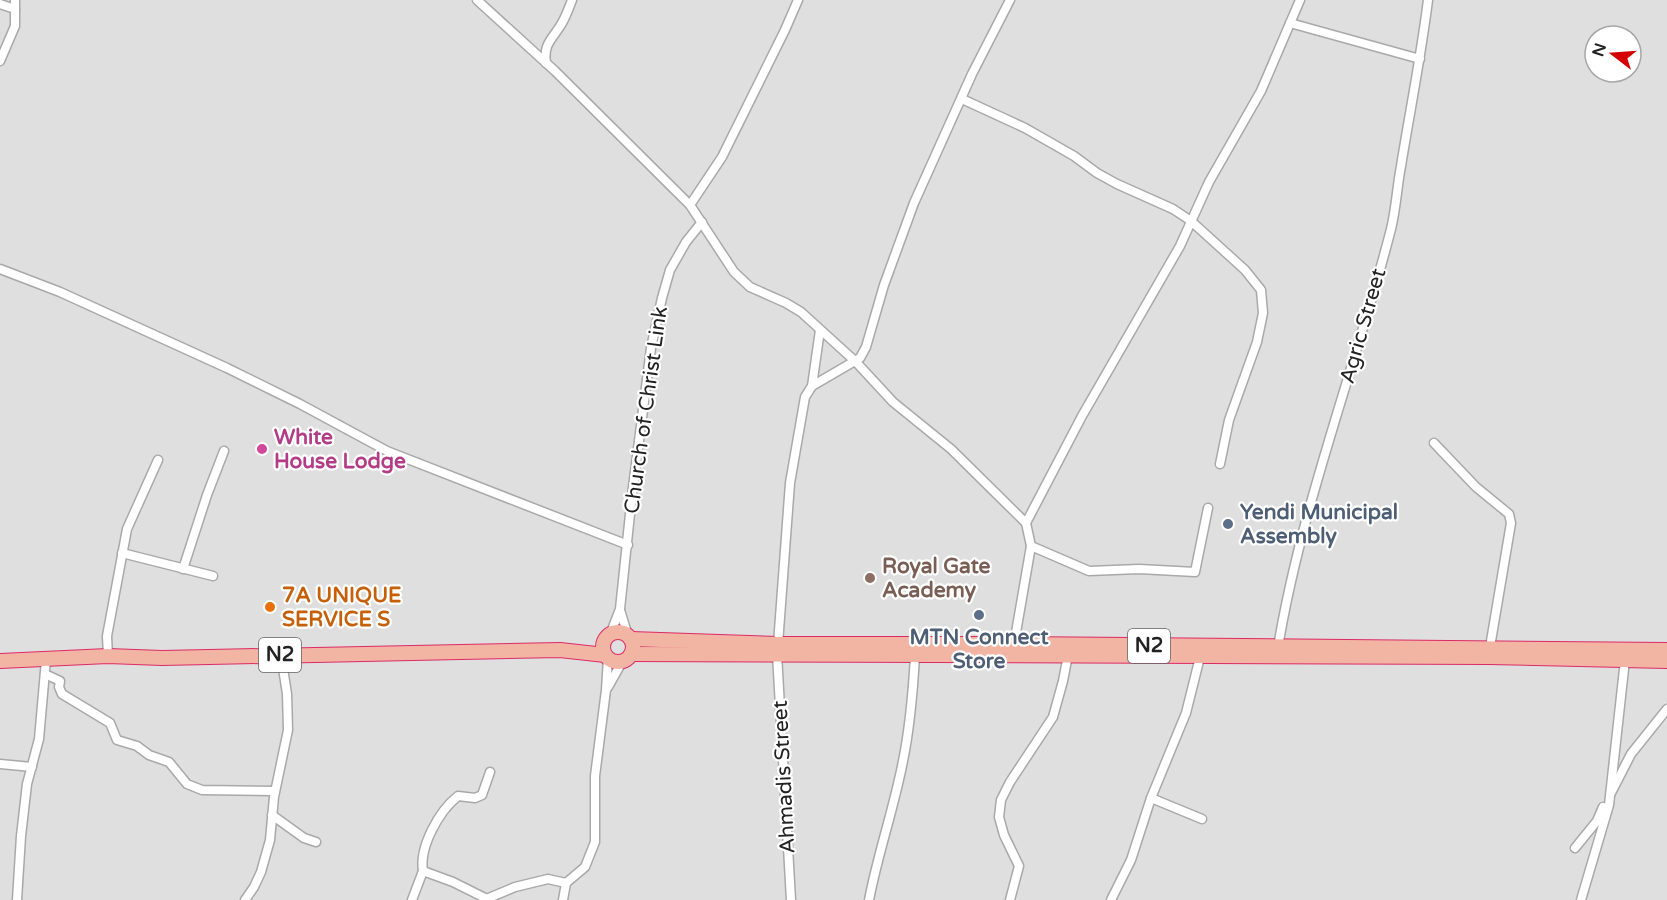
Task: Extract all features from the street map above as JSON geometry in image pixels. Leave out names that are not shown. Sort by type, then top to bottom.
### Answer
[{"type":"highway","points":[[618,632],[630,638],[633,647],[627,658],[615,662],[607,657],[603,648],[608,637],[618,632]]},
{"type":"highway","name":"N2","points":[[560,650],[608,637]]},
{"type":"highway","name":"N2","points":[[630,638],[915,656],[1200,657],[1278,652],[1490,647],[1667,650]]},
{"type":"highway","name":"N2","points":[[627,658],[778,649],[1014,644],[1667,661]]},
{"type":"highway","name":"N2","points":[[0,661],[46,667],[108,656],[162,658],[560,650],[607,657]]},
{"type":"street","points":[[477,0],[546,63],[690,205],[716,248],[734,272],[750,287],[801,312],[856,362],[893,402],[951,449],[1026,523],[1031,546],[1014,644]]},
{"type":"street","points":[[546,63],[545,53],[548,42],[562,23],[572,0]]},
{"type":"street","points":[[690,205],[722,157],[798,0]]},
{"type":"street","points":[[812,386],[856,362],[866,347],[884,285],[914,203],[972,74],[1010,0]]},
{"type":"street","points":[[1026,523],[1082,416],[1180,246],[1209,182],[1261,91],[1300,0]]},
{"type":"street","name":"Agric Street","points":[[1278,652],[1307,513],[1331,439],[1392,226],[1428,0]]},
{"type":"street","points":[[0,4],[15,5],[15,26],[0,62]]},
{"type":"street","points":[[1290,23],[1420,59]]},
{"type":"street","points":[[962,99],[1025,128],[1074,156],[1097,173],[1173,209],[1191,221],[1245,270],[1261,290],[1263,313],[1257,342],[1229,420],[1220,464]]},
{"type":"street","name":"Church of Christ Link","points":[[608,637],[620,609],[651,348],[662,298],[670,270],[686,242],[702,222]]},
{"type":"street","points":[[0,269],[60,292],[227,368],[387,451],[628,545]]},
{"type":"street","name":"Ahmadis Street","points":[[791,900],[778,649],[790,483],[805,397],[812,386],[820,330]]},
{"type":"street","points":[[1434,442],[1476,487],[1509,514],[1511,523],[1490,647]]},
{"type":"street","points":[[183,569],[224,451]]},
{"type":"street","points":[[108,656],[106,636],[128,529],[158,460]]},
{"type":"street","points":[[1031,546],[1089,571],[1139,569],[1195,572],[1208,508]]},
{"type":"street","points":[[122,553],[213,576]]},
{"type":"street","name":"Church of Christ Link","points":[[620,609],[630,638]]},
{"type":"street","points":[[1010,900],[1019,866],[1004,835],[999,817],[1001,800],[1010,782],[1053,717],[1064,681],[1068,655]]},
{"type":"street","points":[[245,900],[261,872],[270,840],[275,791],[288,730],[287,694],[281,656]]},
{"type":"street","points":[[869,900],[903,762],[913,695],[915,656]]},
{"type":"street","points":[[563,900],[567,883],[585,867],[595,842],[595,776],[606,690],[607,657]]},
{"type":"street","points":[[1110,900],[1131,860],[1151,798],[1186,713],[1200,657]]},
{"type":"street","points":[[606,690],[627,658]]},
{"type":"street","points":[[1581,900],[1609,805],[1625,660]]},
{"type":"street","points":[[46,667],[60,681],[59,687],[62,694],[110,723],[117,740],[137,746],[149,755],[169,762],[187,784],[202,790],[275,791]]},
{"type":"street","points":[[17,900],[27,784],[39,739],[46,667]]},
{"type":"street","points":[[1575,848],[1597,820],[1631,754],[1667,709]]},
{"type":"street","points":[[0,764],[32,767]]},
{"type":"street","points":[[412,900],[423,870],[423,854],[438,818],[458,796],[475,798],[482,795],[490,772]]},
{"type":"street","points":[[1151,798],[1202,819]]},
{"type":"street","points":[[272,815],[304,838],[316,842]]},
{"type":"street","points":[[423,870],[453,882],[485,899],[515,887],[548,879],[567,883]]},
{"type":"shaded area","points":[[0,0],[1667,0],[1667,900],[0,900]]},
{"type":"place","name":"White House Lodge","points":[[262,449]]},
{"type":"place","name":"Yendi Municipal Assembly","points":[[1228,524]]},
{"type":"place","name":"Royal Gate Academy","points":[[870,578]]},
{"type":"place","name":"7A UNIQUE SERVICE S","points":[[270,607]]},
{"type":"place","name":"MTN Connect Store","points":[[979,615]]}]
